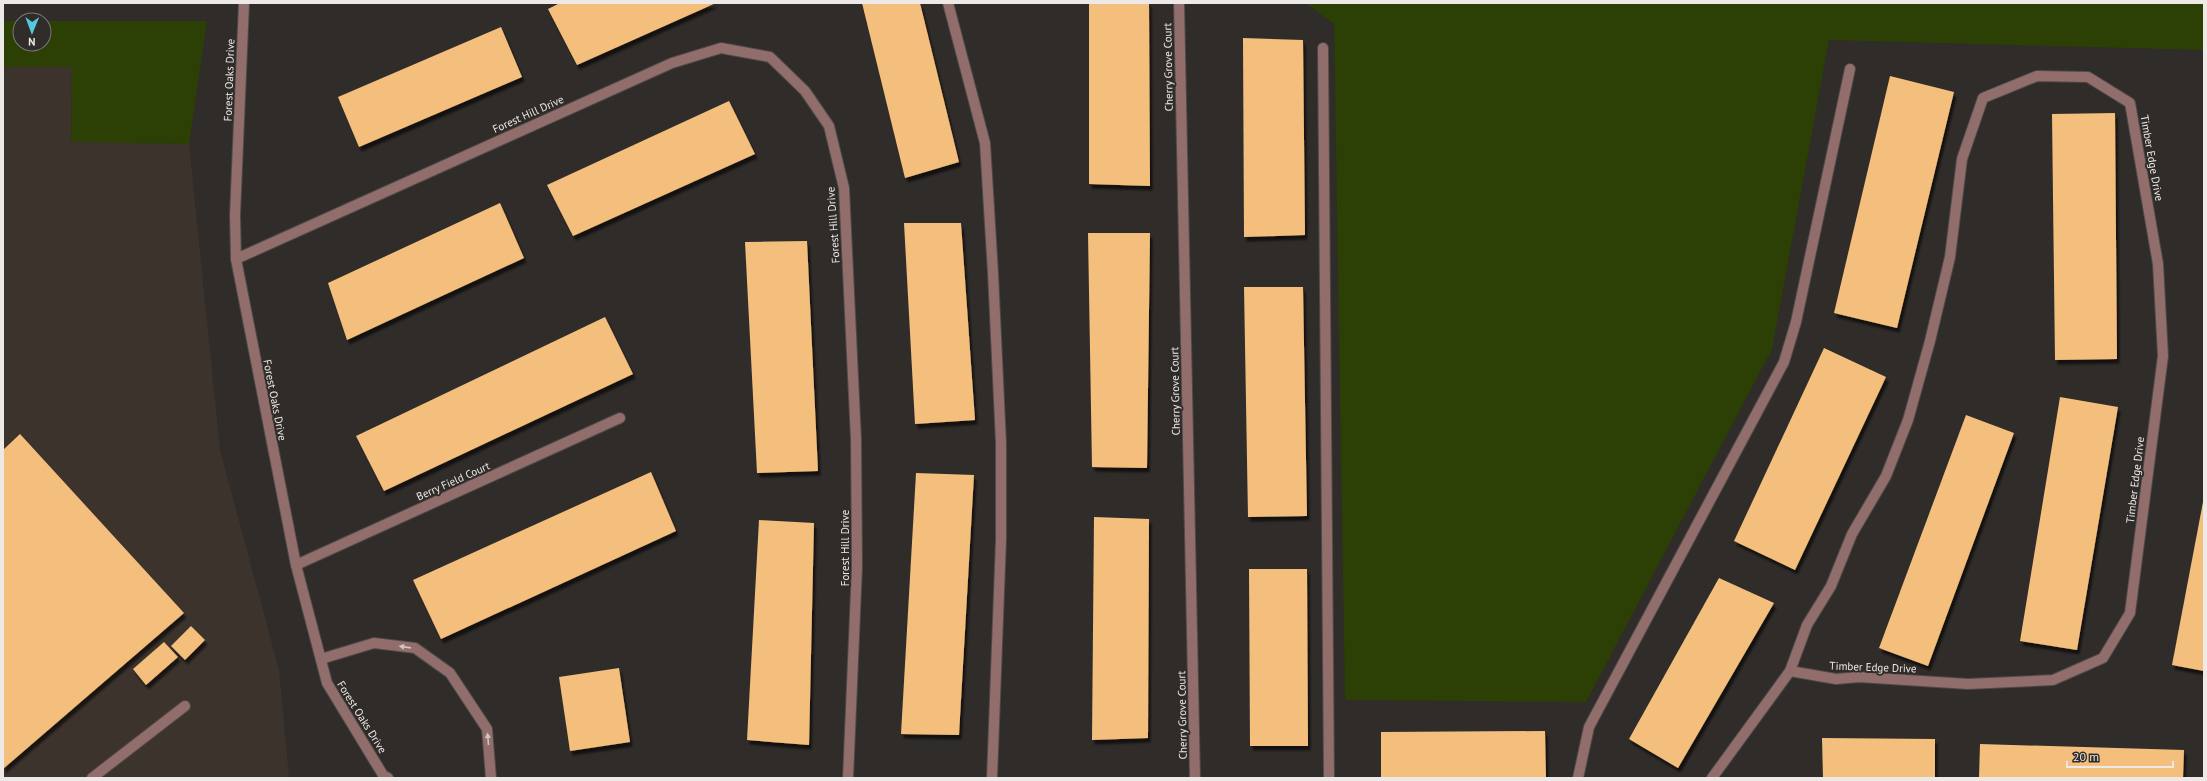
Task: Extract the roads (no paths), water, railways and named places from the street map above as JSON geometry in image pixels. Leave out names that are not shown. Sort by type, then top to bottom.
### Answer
[{"type":"street","name":"Forest Oaks Drive","points":[[244,3],[235,215],[236,259],[296,565],[326,683],[383,775],[388,778]]},
{"type":"street","points":[[948,3],[985,143],[993,273],[1001,465],[1001,539],[992,778]]},
{"type":"street","name":"Cherry Grove Court","points":[[1179,3],[1195,778]]},
{"type":"street","name":"Forest Hill Drive","points":[[236,259],[672,63],[721,48],[770,58],[805,91],[829,126],[844,188],[856,439],[857,551],[848,778]]},
{"type":"street","points":[[1323,48],[1329,778]]},
{"type":"street","points":[[1578,778],[1589,727],[1784,362],[1796,322],[1850,69]]},
{"type":"street","name":"Timber Edge Drive","points":[[1712,778],[1790,671],[1807,625],[1831,586],[1852,534],[1886,476],[1908,420],[1930,341],[1950,257],[1962,159],[1983,98],[2037,76],[2088,77],[2130,102],[2158,264],[2163,356],[2130,613],[2103,658],[2053,680],[1968,684],[1859,677],[1836,679],[1790,671]]},
{"type":"street","name":"Berry Field Court","points":[[296,565],[620,418]]},
{"type":"street","points":[[321,659],[374,643],[415,648],[450,672],[487,729],[491,778]]},
{"type":"street","points":[[92,778],[185,706]]}]
